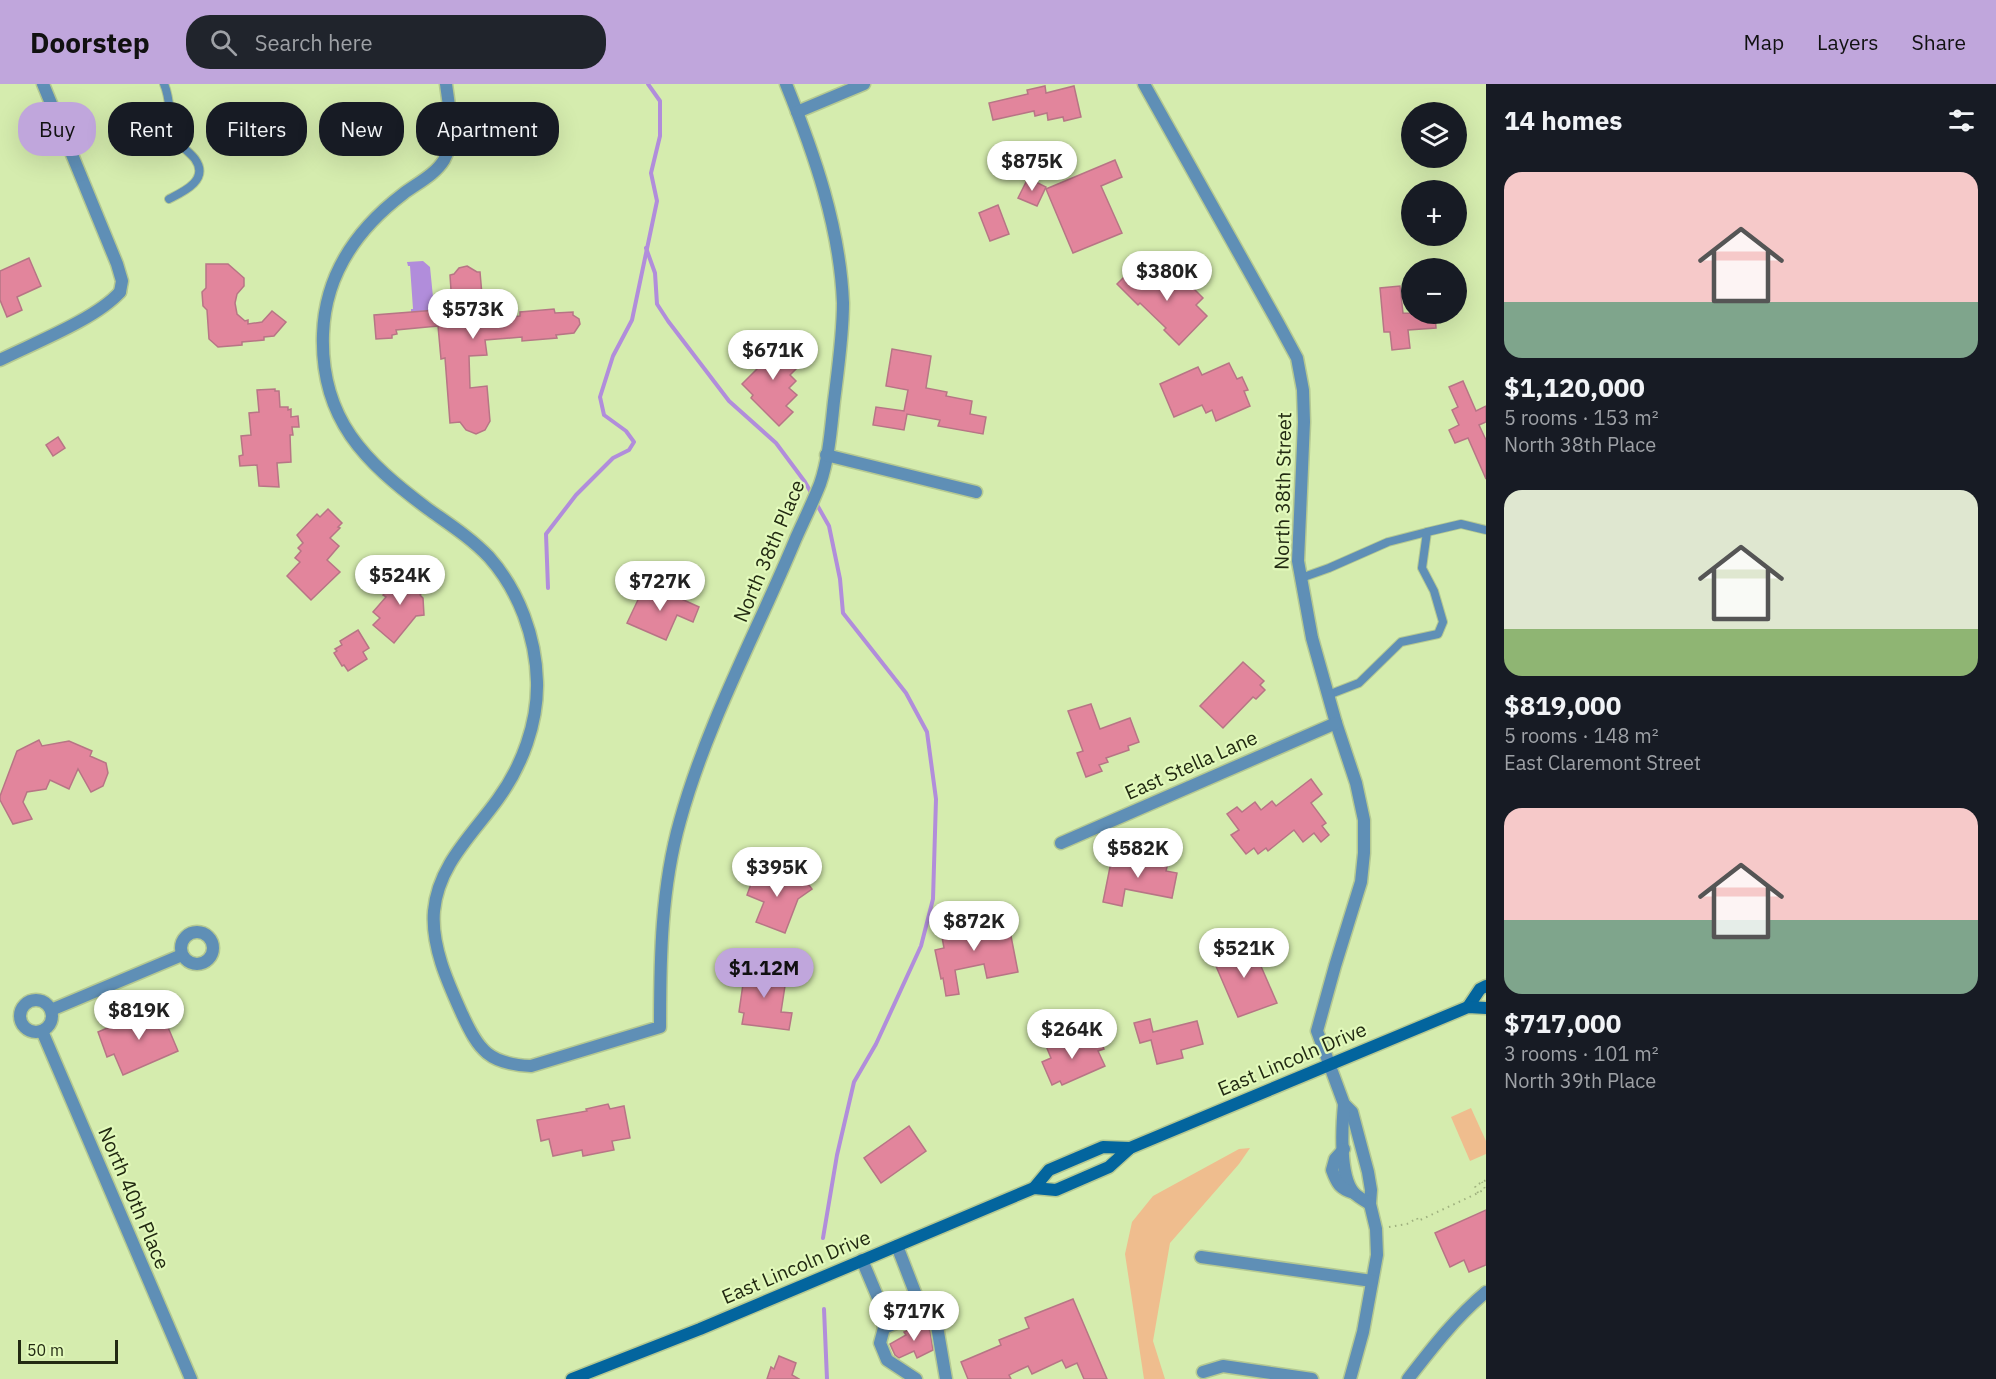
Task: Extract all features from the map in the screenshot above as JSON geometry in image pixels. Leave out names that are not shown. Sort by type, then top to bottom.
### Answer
[{"type":"main road","name":"East Lincoln Drive","points":[[1468,1006],[1480,989],[1486,986]]},
{"type":"main road","name":"East Lincoln Drive","points":[[1034,1188],[1056,1190],[1109,1167],[1130,1148],[1468,1006],[1486,1008]]},
{"type":"main road","name":"East Lincoln Drive","points":[[572,1379],[599,1374],[1034,1188],[1049,1170],[1103,1147],[1130,1148]]},
{"type":"street","points":[[0,360],[111,302],[120,292],[122,281],[43,84]]},
{"type":"street","name":"North 38th Place","points":[[446,84],[450,141],[444,160],[434,172],[369,223],[352,244],[339,267],[329,299],[323,337],[325,370],[331,397],[341,423],[357,446],[382,472],[456,528],[489,557],[517,599],[533,643],[537,684],[530,733],[518,768],[498,799],[453,857],[434,910],[435,938],[447,976],[474,1039],[492,1058],[509,1065],[531,1066],[660,1028],[660,955],[670,871],[679,822],[726,696],[775,589],[820,482],[838,368],[843,304],[833,226],[786,84]]},
{"type":"street","points":[[797,112],[864,84]]},
{"type":"street","name":"North 38th Street","points":[[1144,84],[1297,358],[1304,422],[1298,561],[1312,638],[1356,783],[1364,820],[1361,882],[1317,1031],[1342,1096]]},
{"type":"street","points":[[826,454],[976,492]]},
{"type":"street","name":"East Stella Lane","points":[[1061,843],[1336,723]]},
{"type":"street","points":[[51,1010],[182,955]]},
{"type":"street","points":[[39,1000],[51,1010],[52,1020],[42,1031],[31,1032],[22,1025],[21,1010],[28,1002],[39,1000]]},
{"type":"street","name":"North 40th Place","points":[[42,1031],[191,1379]]},
{"type":"street","points":[[1342,1096],[1344,1149],[1335,1159],[1332,1170],[1338,1186],[1370,1204]]},
{"type":"street","points":[[1342,1096],[1352,1112],[1368,1172],[1371,1190],[1370,1204],[1376,1229],[1377,1255],[1364,1332],[1350,1379]]},
{"type":"street","points":[[897,1246],[918,1300],[937,1326],[946,1379]]},
{"type":"street","points":[[1201,1257],[1372,1281]]},
{"type":"street","points":[[862,1260],[881,1305],[884,1328],[880,1342],[887,1360],[916,1379]]},
{"type":"street","points":[[1408,1379],[1470,1305],[1486,1292]]},
{"type":"street","points":[[884,1328],[927,1310]]},
{"type":"street","points":[[1203,1372],[1223,1366],[1312,1379]]},
{"type":"lane","points":[[164,84],[168,93],[176,138],[196,160],[199,168],[197,180],[191,188],[169,199]]},
{"type":"lane","points":[[1301,578],[1388,542],[1461,524],[1486,530]]},
{"type":"lane","points":[[1328,695],[1359,683],[1401,642],[1438,634],[1443,622],[1434,591],[1422,568],[1427,532]]},
{"type":"path","points":[[1391,1227],[1407,1224],[1478,1193],[1485,1189],[1484,1181],[1475,1186],[1478,1193]]},
{"type":"shaded area","points":[[423,261],[430,267],[436,310],[411,312],[413,309],[410,266],[407,262]]},
{"type":"shaded area","points":[[1471,1108],[1486,1141],[1486,1154],[1470,1161],[1451,1117]]},
{"type":"shaded area","points":[[1250,1148],[1239,1164],[1170,1243],[1153,1341],[1165,1379],[1144,1379],[1125,1254],[1132,1222],[1153,1196],[1239,1149]]},
{"type":"building","points":[[1045,86],[1046,93],[1074,86],[1081,117],[1064,121],[1063,117],[1048,120],[1047,113],[1035,116],[1034,111],[993,120],[989,103],[1028,94],[1027,90]]},
{"type":"building","points":[[1115,160],[1122,177],[1101,186],[1122,233],[1073,253],[1046,189]]},
{"type":"building","points":[[1028,178],[1046,187],[1037,206],[1018,198]]},
{"type":"building","points":[[998,205],[1009,234],[990,241],[979,213]]},
{"type":"building","points":[[29,258],[41,286],[17,297],[22,310],[7,317],[0,300],[0,271]]},
{"type":"building","points":[[206,264],[228,264],[244,278],[244,286],[237,294],[235,303],[237,314],[245,321],[248,320],[248,324],[262,322],[272,311],[286,322],[274,336],[264,337],[264,340],[242,342],[242,345],[218,347],[209,339],[207,310],[203,306],[202,292],[206,288]]},
{"type":"building","points":[[467,266],[480,272],[484,318],[520,316],[520,312],[554,309],[555,313],[573,312],[580,324],[574,333],[556,335],[557,338],[522,341],[522,337],[485,340],[487,355],[469,356],[470,388],[487,386],[490,421],[485,430],[476,434],[466,430],[460,422],[450,423],[445,358],[441,359],[438,326],[396,330],[397,334],[392,335],[392,338],[376,339],[374,315],[437,310],[443,309],[442,306],[452,305],[450,275],[459,268]]},
{"type":"building","points":[[1133,268],[1148,284],[1159,272],[1167,280],[1176,271],[1203,298],[1196,305],[1207,316],[1179,345],[1164,330],[1166,328],[1117,284]]},
{"type":"building","points":[[1400,286],[1401,324],[1436,324],[1436,328],[1408,330],[1410,348],[1392,350],[1390,332],[1384,332],[1380,288]]},
{"type":"building","points":[[770,337],[799,366],[790,375],[796,381],[789,388],[797,395],[786,406],[793,412],[779,426],[751,398],[753,395],[742,384],[760,366],[751,357]]},
{"type":"building","points":[[892,349],[931,356],[926,388],[947,392],[946,396],[972,401],[970,414],[986,417],[983,434],[938,426],[940,420],[907,414],[904,430],[873,425],[876,407],[904,411],[908,390],[886,386]]},
{"type":"building","points":[[1229,363],[1237,379],[1242,377],[1248,390],[1244,391],[1250,406],[1216,421],[1212,410],[1206,413],[1202,405],[1174,417],[1160,384],[1198,367],[1202,375]]},
{"type":"building","points":[[1463,381],[1476,411],[1486,406],[1486,422],[1479,425],[1486,440],[1486,479],[1468,438],[1455,443],[1449,430],[1459,425],[1452,410],[1458,407],[1449,387]]},
{"type":"building","points":[[275,389],[279,391],[280,407],[291,409],[291,417],[298,416],[299,427],[292,427],[293,435],[290,435],[291,462],[277,463],[279,487],[259,486],[257,465],[240,466],[239,456],[243,455],[241,436],[251,435],[249,413],[259,412],[257,390]]},
{"type":"building","points":[[58,437],[65,448],[53,456],[46,445]]},
{"type":"building","points":[[328,509],[342,523],[330,538],[339,546],[327,560],[340,572],[311,600],[287,576],[300,562],[295,558],[301,551],[298,548],[303,543],[297,535],[317,514],[320,517]]},
{"type":"building","points":[[406,569],[427,586],[420,595],[423,598],[424,615],[416,616],[394,643],[373,625],[380,618],[373,612],[386,597],[383,595]]},
{"type":"building","points":[[646,583],[699,607],[693,622],[677,615],[666,640],[627,623]]},
{"type":"building","points":[[358,630],[369,648],[363,652],[367,659],[348,671],[334,653],[337,651],[335,649],[342,645],[340,641]]},
{"type":"building","points":[[1243,662],[1264,681],[1260,685],[1265,690],[1256,699],[1253,697],[1223,728],[1200,706]]},
{"type":"building","points":[[1091,704],[1100,729],[1130,718],[1139,742],[1128,746],[1129,750],[1106,758],[1108,762],[1099,765],[1102,771],[1086,777],[1077,753],[1083,751],[1068,711]]},
{"type":"building","points":[[39,740],[42,746],[69,741],[92,751],[90,756],[106,763],[108,773],[103,786],[91,792],[78,769],[69,789],[50,780],[46,789],[27,792],[23,802],[32,819],[13,824],[0,796],[17,751]]},
{"type":"building","points":[[1311,779],[1322,794],[1311,803],[1326,823],[1322,826],[1329,835],[1321,842],[1314,833],[1303,842],[1294,830],[1268,851],[1266,848],[1258,854],[1254,848],[1246,854],[1231,835],[1239,830],[1227,814],[1237,807],[1242,812],[1255,802],[1261,810],[1272,801],[1276,806]]},
{"type":"building","points":[[1122,854],[1168,863],[1166,871],[1177,873],[1172,898],[1125,889],[1122,906],[1103,902],[1111,862],[1120,864]]},
{"type":"building","points":[[777,869],[788,873],[795,883],[803,877],[812,889],[798,899],[785,933],[756,922],[764,902],[747,895],[755,873],[765,877]]},
{"type":"building","points":[[967,910],[971,932],[989,929],[990,935],[1010,931],[1018,972],[987,978],[984,964],[955,970],[959,994],[946,996],[935,950],[944,948],[942,937],[949,935],[947,926],[953,925],[951,913]]},
{"type":"building","points":[[1250,941],[1277,1003],[1238,1017],[1212,957]]},
{"type":"building","points":[[742,966],[787,973],[781,1012],[792,1013],[789,1030],[742,1024],[744,1013],[739,1012],[743,984],[740,984]]},
{"type":"building","points":[[159,1006],[178,1051],[123,1075],[114,1054],[107,1057],[98,1032]]},
{"type":"building","points":[[1150,1019],[1153,1032],[1197,1021],[1203,1044],[1181,1050],[1183,1058],[1157,1064],[1151,1040],[1140,1043],[1134,1023]]},
{"type":"building","points":[[1071,1036],[1077,1048],[1099,1038],[1104,1049],[1098,1051],[1105,1066],[1062,1085],[1060,1081],[1052,1085],[1042,1062],[1051,1058],[1046,1046]]},
{"type":"building","points":[[608,1104],[610,1109],[624,1106],[630,1138],[612,1141],[614,1150],[583,1156],[582,1150],[553,1156],[549,1139],[541,1141],[537,1120],[587,1111],[586,1109]]},
{"type":"building","points":[[909,1126],[926,1151],[881,1183],[864,1158]]},
{"type":"building","points":[[1486,1210],[1486,1265],[1469,1272],[1464,1260],[1450,1267],[1435,1233]]},
{"type":"building","points":[[1073,1299],[1107,1379],[1084,1379],[1077,1363],[1066,1368],[1062,1360],[1032,1374],[1028,1366],[1009,1375],[1011,1379],[968,1379],[961,1362],[1001,1345],[999,1340],[1029,1328],[1025,1318]]},
{"type":"building","points":[[925,1323],[930,1331],[933,1350],[917,1358],[914,1351],[899,1358],[895,1355],[890,1344],[906,1335],[904,1332]]},
{"type":"building","points":[[779,1356],[796,1363],[792,1375],[799,1379],[767,1379],[771,1367],[774,1369]]},
{"type":"waterway","points":[[548,588],[546,534],[576,495],[613,458],[629,450],[634,442],[626,431],[604,415],[600,397],[613,356],[632,320],[657,201],[651,173],[660,136],[660,101],[648,84]]},
{"type":"waterway","points":[[646,248],[655,273],[657,304],[668,321],[729,401],[776,443],[813,496]]},
{"type":"waterway","points":[[816,503],[829,526],[840,579],[843,613],[906,693],[927,732],[936,799],[933,899],[921,946],[876,1044],[854,1082],[837,1155],[823,1238]]},
{"type":"waterway","points":[[824,1309],[827,1379]]}]
